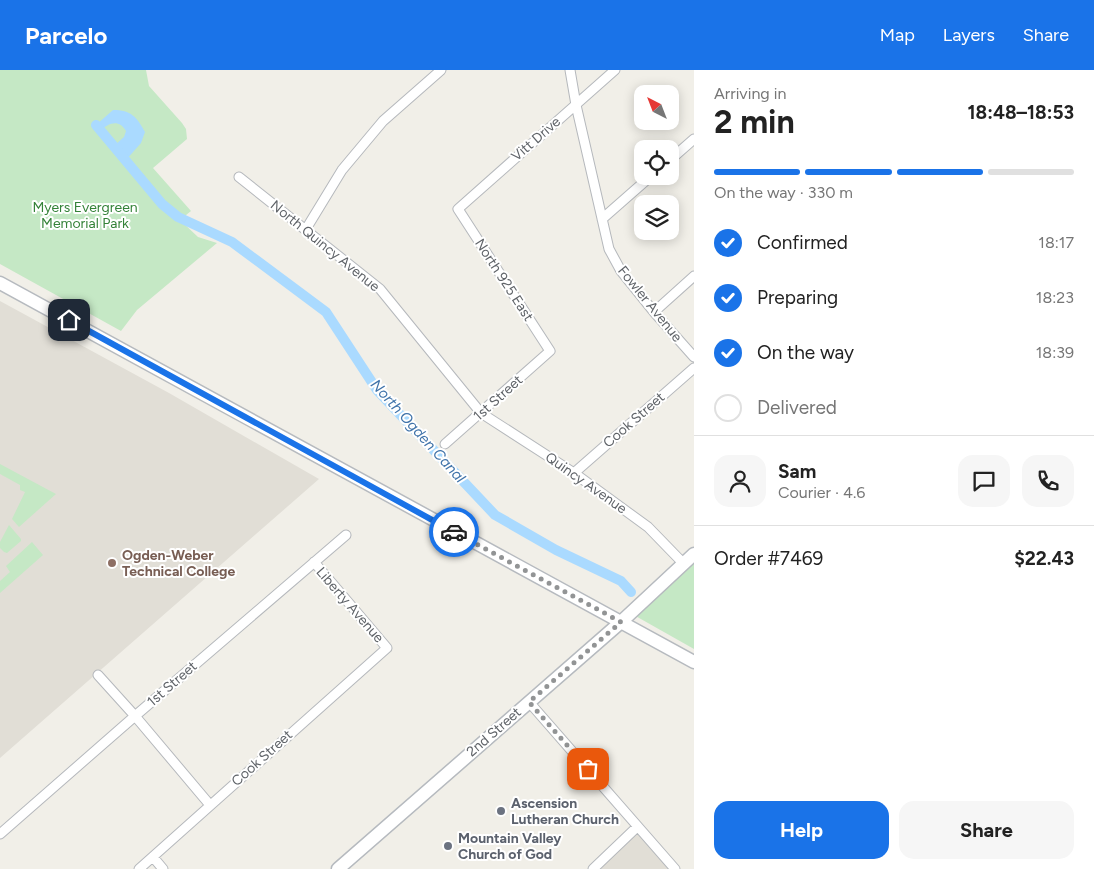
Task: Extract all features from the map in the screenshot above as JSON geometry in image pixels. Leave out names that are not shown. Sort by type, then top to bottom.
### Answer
[{"type":"main road","points":[[0,283],[694,662]]},
{"type":"main road","name":"2nd Street","points":[[338,869],[621,622],[694,554]]},
{"type":"street","points":[[306,229],[342,170],[383,120],[441,70]]},
{"type":"street","name":"Fowler Avenue","points":[[570,70],[576,105],[609,249],[621,271],[694,357]]},
{"type":"street","name":"Vitt Drive","points":[[458,209],[615,70]]},
{"type":"street","points":[[679,152],[694,139]]},
{"type":"street","name":"North Quincy Avenue","points":[[239,177],[380,290],[481,413]]},
{"type":"street","points":[[602,219],[641,185]]},
{"type":"street","name":"North 925 East","points":[[458,209],[550,351]]},
{"type":"street","points":[[654,312],[694,276]]},
{"type":"street","name":"1st Street","points":[[445,444],[550,351]]},
{"type":"street","name":"Cook Street","points":[[574,473],[694,368]]},
{"type":"street","name":"Quincy Avenue","points":[[481,413],[574,473],[648,527],[683,563]]},
{"type":"street","name":"1st Street","points":[[0,834],[346,535]]},
{"type":"street","name":"Liberty Avenue","points":[[314,562],[387,648]]},
{"type":"street","name":"Cook Street","points":[[139,869],[387,648]]},
{"type":"street","points":[[98,675],[210,805]]},
{"type":"street","points":[[529,702],[675,869]]},
{"type":"street","points":[[593,869],[638,827]]},
{"type":"street","points":[[153,857],[163,869]]},
{"type":"shaded area","name":"Ogden-Weber Technical College","points":[[0,301],[169,393],[319,479],[0,758]]},
{"type":"shaded area","points":[[637,832],[669,869],[599,869]]},
{"type":"green space","name":"Myers Evergreen Memorial Park","points":[[0,70],[146,70],[149,86],[186,129],[187,139],[153,168],[191,211],[180,220],[198,237],[217,243],[137,310],[121,331],[0,264]]},
{"type":"green space","points":[[0,464],[56,494],[19,527],[12,519],[25,492],[20,490],[20,485],[0,474]]},
{"type":"green space","points":[[9,525],[21,541],[7,553],[0,548],[0,542]]},
{"type":"green space","points":[[32,542],[43,555],[0,593],[0,581],[10,572],[6,566]]},
{"type":"green space","points":[[694,560],[694,649],[632,614]]},
{"type":"water","points":[[113,110],[124,111],[133,115],[145,132],[141,143],[126,160],[114,146],[124,137],[126,131],[123,127],[114,123],[101,130],[96,125]]},
{"type":"waterway","name":"North Ogden Canal","points":[[96,125],[162,204],[178,217],[232,242],[326,312],[377,390],[495,515],[556,550],[621,581],[631,592]]},
{"type":"way so far","points":[[454,532],[621,622],[529,702],[588,769]]},
{"type":"place","name":"Ogden-Weber Technical College","points":[[112,563]]},
{"type":"place","name":"Ascension Lutheran Church","points":[[501,811]]},
{"type":"place","name":"Mountain Valley Church of God","points":[[448,846]]},
{"type":"route","points":[[69,320],[454,532]]}]
